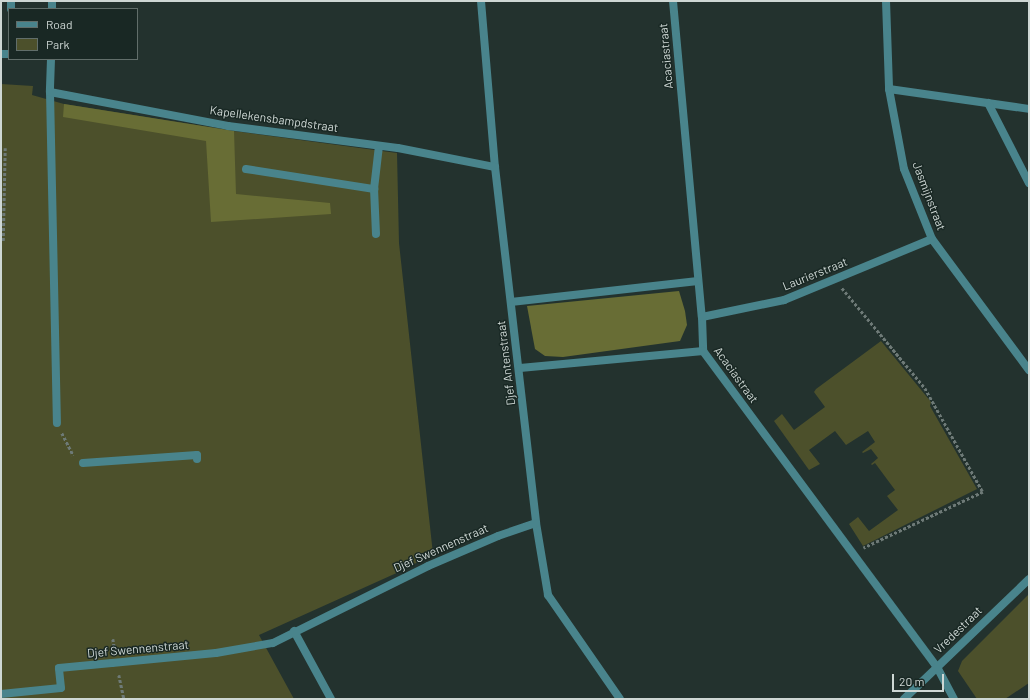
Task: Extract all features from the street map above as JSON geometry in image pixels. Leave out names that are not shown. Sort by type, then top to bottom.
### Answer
[{"type":"street","name":"Djef Antenstraat","points":[[481,1],[495,167],[520,368],[536,524],[548,595],[620,699]]},
{"type":"street","name":"Acaciastraat","points":[[673,1],[702,316],[703,351],[937,667],[954,699]]},
{"type":"street","name":"Jasmijnstraat","points":[[886,1],[890,89],[904,169],[932,239],[1029,370]]},
{"type":"street","points":[[51,60],[50,92],[58,423]]},
{"type":"street","points":[[890,89],[1029,109]]},
{"type":"street","name":"Kapellekensbampdstraat","points":[[50,92],[228,126],[379,146],[495,167]]},
{"type":"street","points":[[988,103],[1029,183]]},
{"type":"street","points":[[376,234],[374,189],[379,146]]},
{"type":"street","points":[[246,169],[374,189]]},
{"type":"street","name":"Laurierstraat","points":[[702,316],[784,300],[932,239]]},
{"type":"street","points":[[511,302],[698,281]]},
{"type":"street","points":[[520,368],[703,351]]},
{"type":"street","points":[[83,463],[197,455],[197,459]]},
{"type":"street","name":"Djef Swennenstraat","points":[[1,694],[60,688],[59,668],[216,653],[273,643],[294,631],[428,566],[498,536],[536,524]]},
{"type":"street","name":"Vredestraat","points":[[904,699],[1029,579]]},
{"type":"street","points":[[294,631],[331,699]]},
{"type":"path","points":[[3,241],[5,148]]},
{"type":"path","points":[[835,279],[925,388],[984,492],[852,553]]},
{"type":"path","points":[[58,423],[73,455],[83,463]]},
{"type":"path","points":[[114,663],[124,699]]},
{"type":"green space","points":[[1,84],[33,86],[32,95],[64,104],[234,131],[397,153],[399,243],[433,554],[401,571],[259,635],[294,699],[1,699]]},
{"type":"green space","points":[[64,104],[234,131],[236,194],[330,203],[331,214],[211,222],[206,141],[63,117]]},
{"type":"green space","points":[[679,291],[685,311],[687,325],[680,341],[563,357],[545,356],[535,349],[527,306]]},
{"type":"green space","points":[[881,341],[931,402],[930,406],[977,489],[863,546],[849,524],[858,517],[869,531],[898,510],[887,496],[895,490],[875,463],[872,465],[871,464],[878,458],[871,449],[863,453],[862,452],[875,442],[868,431],[846,445],[835,431],[809,450],[820,464],[809,470],[774,421],[782,414],[794,430],[825,407],[814,392],[816,389]]},
{"type":"green space","points":[[1029,594],[1029,683],[1005,699],[977,699],[958,671],[962,661]]}]
